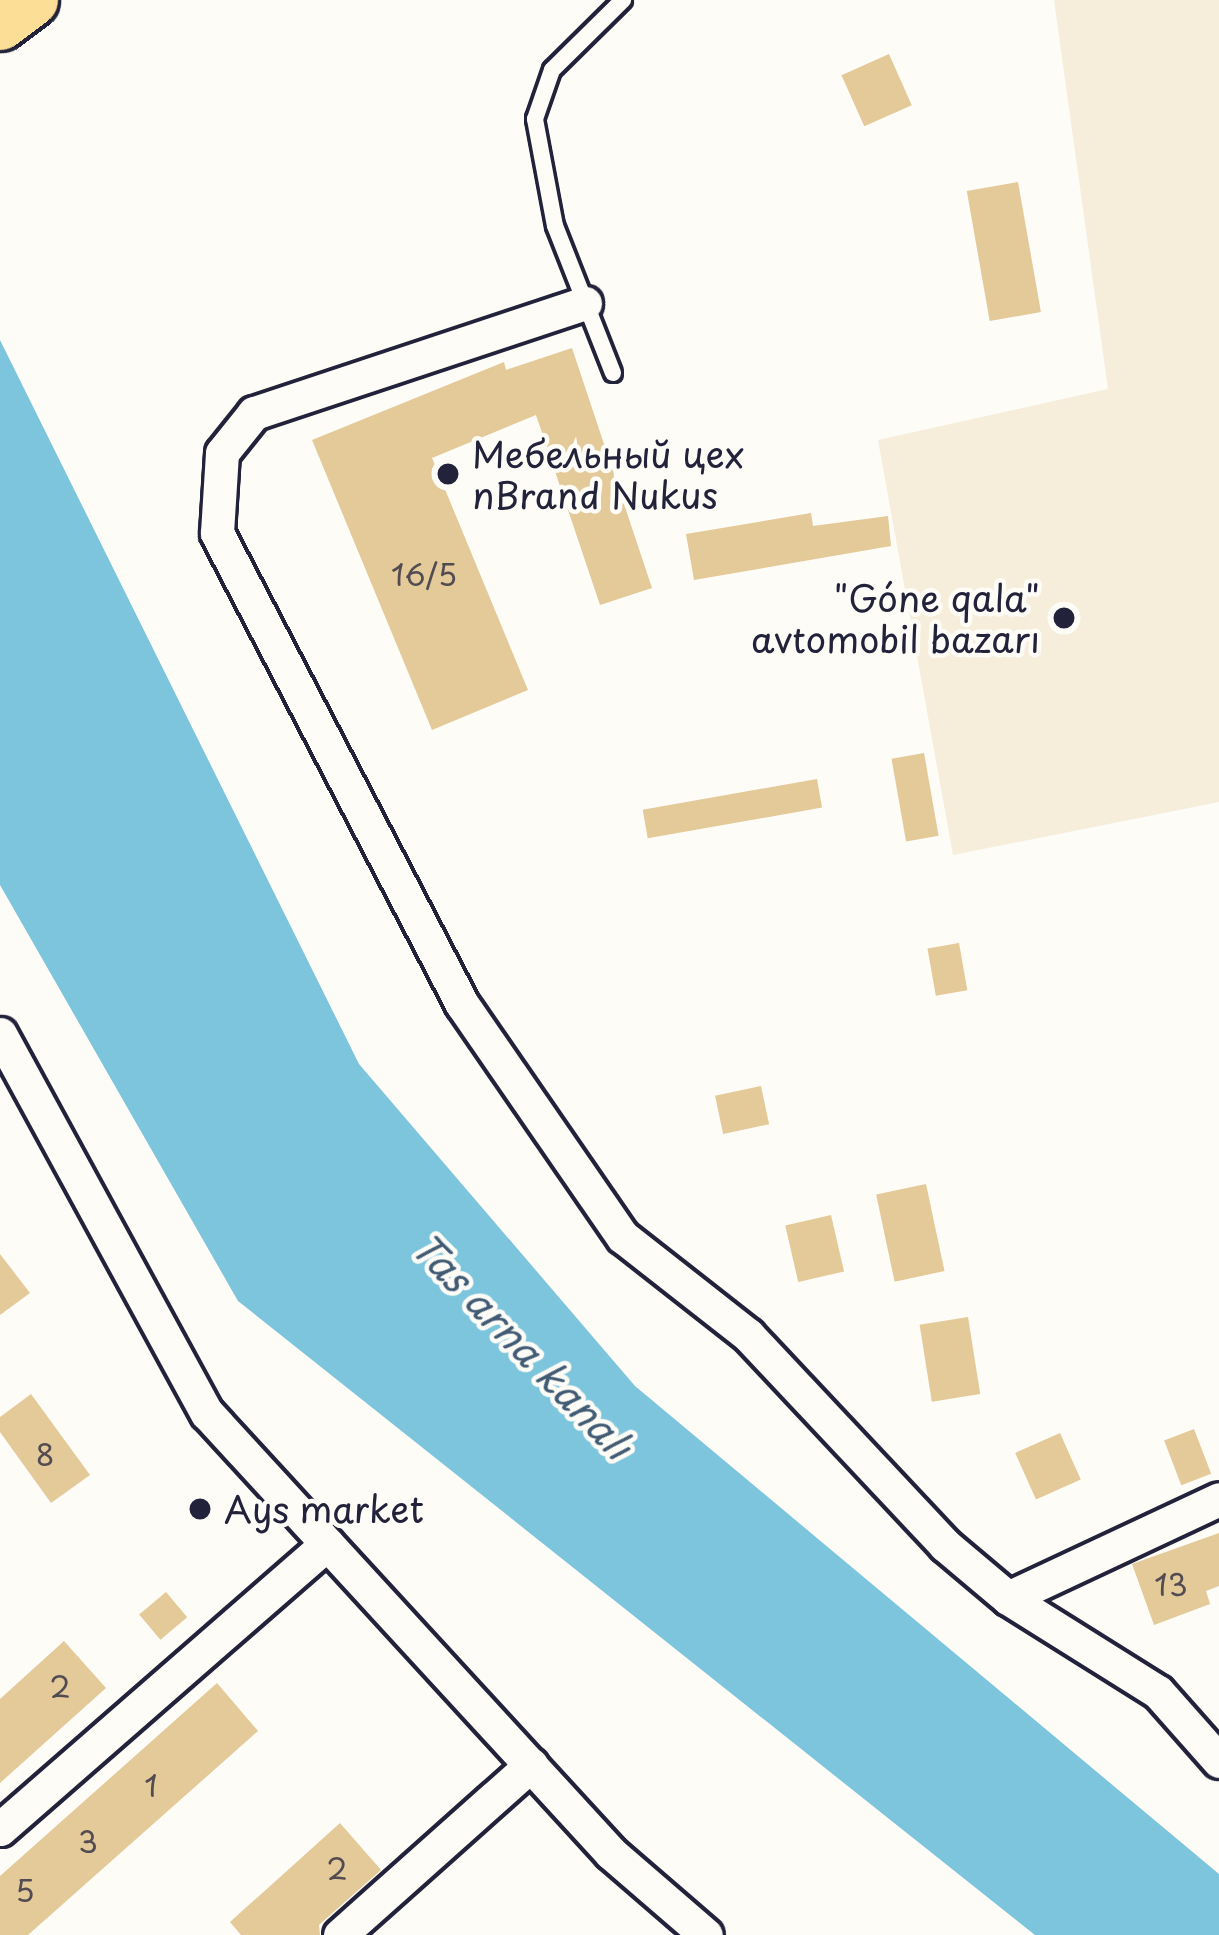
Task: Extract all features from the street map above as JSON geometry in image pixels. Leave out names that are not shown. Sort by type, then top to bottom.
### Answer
[{"type":"main road","points":[[0,24],[32,0]]},
{"type":"street","points":[[585,302],[254,413],[222,453],[217,532],[462,1004],[622,1237],[748,1335],[945,1545],[1008,1598],[1158,1692],[1219,1761]]},
{"type":"street","points":[[0,1034],[207,1413],[611,1853],[706,1935]]},
{"type":"street","points":[[1008,1598],[1219,1499]]},
{"type":"street","points":[[0,1829],[327,1544]]},
{"type":"street","points":[[340,1935],[531,1766]]},
{"type":"lane","points":[[613,373],[549,204],[536,119],[552,70],[623,0]]},
{"type":"shaded area","name":"\"Góne qala\" avtomobil bazarı","points":[[1054,0],[1219,0],[1219,802],[953,855],[878,440],[1108,389]]},
{"type":"water","name":"Tas arna kanalı","points":[[0,340],[359,1064],[635,1386],[1219,1874],[1219,1935],[1035,1935],[238,1301],[0,885]]},
{"type":"building","points":[[889,54],[912,105],[864,126],[841,75]]},
{"type":"building","points":[[1018,182],[1041,312],[990,321],[967,191]]},
{"type":"building","points":[[572,348],[652,588],[600,605],[536,415],[432,458],[528,690],[432,730],[312,440],[504,362],[506,370]]},
{"type":"building","points":[[811,513],[813,526],[888,516],[891,546],[694,580],[686,534]]},
{"type":"building","points":[[924,753],[939,836],[906,841],[892,759]]},
{"type":"building","points":[[817,779],[822,808],[648,838],[643,810]]},
{"type":"building","points":[[959,943],[967,990],[936,996],[927,949]]},
{"type":"building","points":[[761,1086],[769,1124],[723,1134],[715,1096]]},
{"type":"building","points":[[926,1184],[945,1271],[895,1282],[876,1195]]},
{"type":"building","points":[[831,1215],[844,1272],[798,1282],[785,1226]]},
{"type":"building","points":[[0,1254],[30,1293],[0,1315]]},
{"type":"building","points":[[968,1317],[980,1394],[932,1402],[920,1325]]},
{"type":"building","points":[[31,1394],[90,1475],[51,1503],[0,1432],[0,1417]]},
{"type":"building","points":[[1194,1429],[1211,1474],[1181,1485],[1164,1440]]},
{"type":"building","points":[[1060,1433],[1081,1480],[1036,1500],[1015,1453]]},
{"type":"building","points":[[1219,1533],[1219,1586],[1206,1591],[1210,1604],[1154,1625],[1132,1564]]},
{"type":"building","points":[[166,1592],[187,1617],[160,1640],[139,1614]]},
{"type":"building","points":[[64,1641],[106,1688],[0,1783],[0,1699]]},
{"type":"building","points":[[217,1683],[258,1731],[28,1935],[0,1935],[0,1876]]},
{"type":"building","points":[[340,1823],[381,1870],[319,1925],[320,1935],[241,1935],[230,1922]]},
{"type":"place","name":"Мебельный цех nBrand Nukus","points":[[448,474]]},
{"type":"place","name":"\"Góne qala\" avtomobil bazarı","points":[[1064,618]]},
{"type":"place","name":"Ays market","points":[[200,1509]]}]
